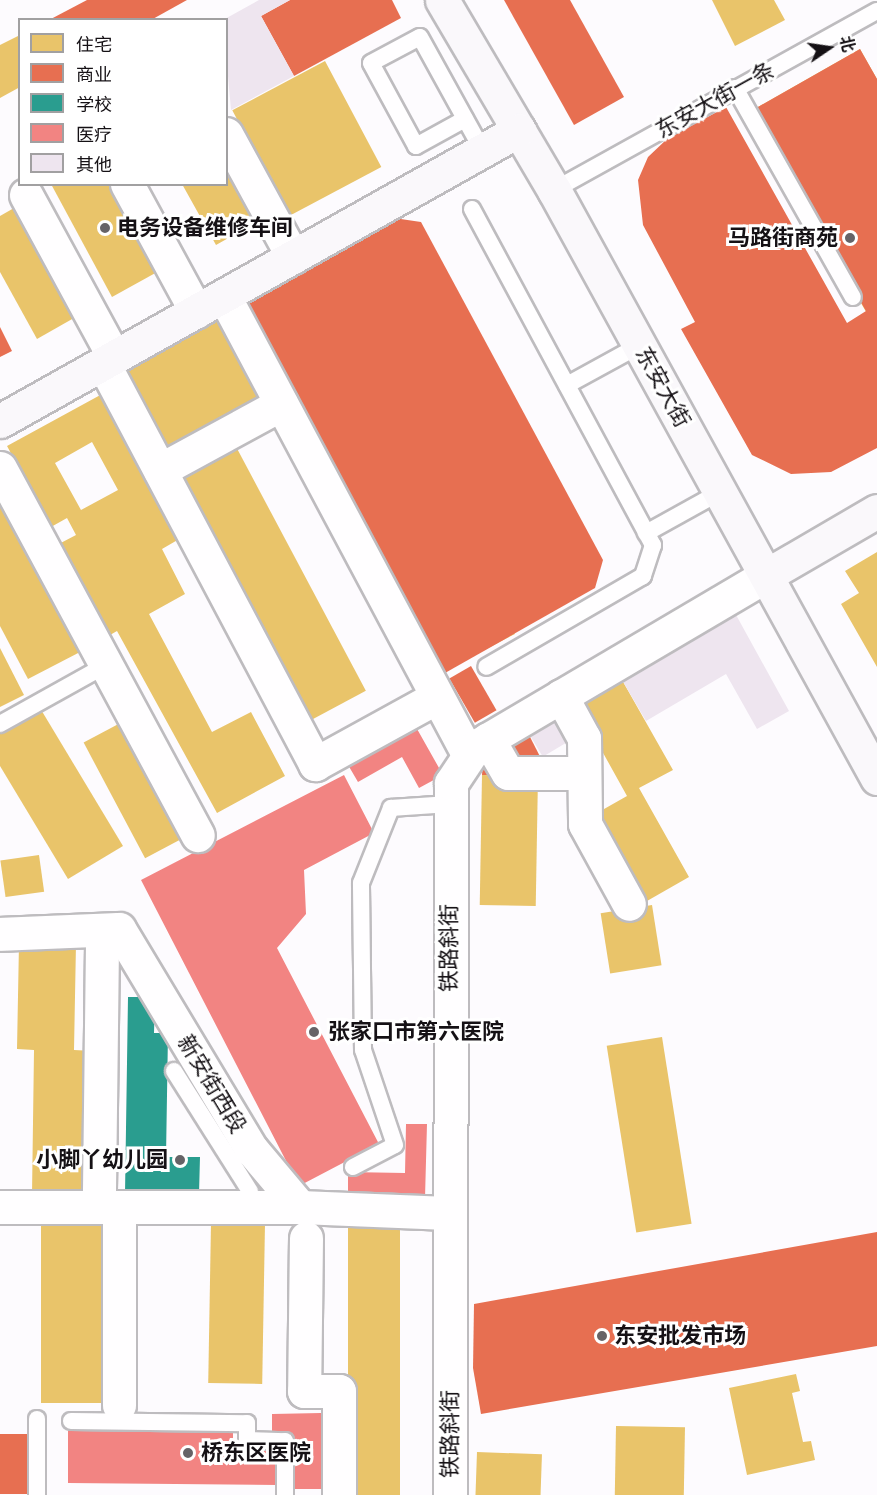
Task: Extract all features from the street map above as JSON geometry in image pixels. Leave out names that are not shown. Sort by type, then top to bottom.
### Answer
[{"type":"main road","name":"东安大街","points":[[442,0],[554,190],[877,778]]},
{"type":"main road","points":[[0,421],[519,130]]},
{"type":"main road","points":[[766,575],[877,511]]},
{"type":"street","points":[[228,138],[293,257]]},
{"type":"street","points":[[127,186],[281,404],[437,697],[478,747],[508,773],[584,772]]},
{"type":"street","points":[[26,195],[160,470],[315,764],[437,697]]},
{"type":"street","points":[[160,470],[281,404]]},
{"type":"street","points":[[0,468],[198,835]]},
{"type":"street","points":[[478,747],[766,575]]},
{"type":"street","points":[[561,696],[584,738],[585,824],[629,904]]},
{"type":"street","name":"铁路斜街","points":[[450,1495],[449,804],[456,771],[478,747]]},
{"type":"street","name":"新安街西段","points":[[0,934],[119,929],[221,1122],[303,1223]]},
{"type":"street","points":[[102,930],[109,1199],[119,1405]]},
{"type":"street","points":[[0,1207],[109,1199],[303,1223],[448,1214]]},
{"type":"street","points":[[303,1223],[304,1391],[339,1391],[339,1495]]},
{"type":"lane","name":"东安大街一条","points":[[554,190],[877,11]]},
{"type":"lane","points":[[465,119],[416,146],[370,63],[420,37],[483,151]]},
{"type":"lane","points":[[735,88],[853,297]]},
{"type":"lane","points":[[472,209],[653,545],[643,576],[486,667]]},
{"type":"lane","points":[[567,385],[640,345]]},
{"type":"lane","points":[[646,533],[720,492]]},
{"type":"lane","points":[[0,724],[106,664]]},
{"type":"lane","points":[[353,1167],[395,1145],[363,1050],[361,883],[391,808],[449,804]]},
{"type":"lane","points":[[174,1071],[221,1122],[250,1191]]},
{"type":"lane","points":[[37,1419],[37,1495]]},
{"type":"lane","points":[[72,1421],[247,1423],[247,1440],[285,1440],[285,1495]]},
{"type":"building: 住宅","points":[[712,0],[774,0],[785,20],[735,46]]},
{"type":"building: 住宅","points":[[18,36],[18,88],[0,98],[0,45]]},
{"type":"building: 住宅","name":"马路街商苑","points":[[860,49],[877,79],[877,108],[829,137],[877,216],[877,331],[751,111]]},
{"type":"building: 住宅","points":[[325,61],[381,167],[289,216],[232,110]]},
{"type":"building: 住宅","points":[[228,156],[264,218],[216,245],[183,186],[228,186]]},
{"type":"building: 住宅","name":"电务设备维修车间","points":[[52,186],[113,186],[159,271],[112,297]]},
{"type":"building: 住宅","points":[[21,204],[81,314],[37,339],[0,272],[0,216]]},
{"type":"building: 住宅","points":[[314,256],[515,634],[462,662],[261,284]]},
{"type":"building: 住宅","points":[[221,318],[268,406],[166,460],[119,372]]},
{"type":"building: 住宅","points":[[104,393],[181,538],[162,549],[185,594],[149,614],[212,732],[251,712],[285,776],[217,813],[117,631],[103,639],[55,546],[76,535],[67,518],[51,527],[7,446]],"holes":[[[92,442],[118,490],[81,510],[55,463]]]},
{"type":"building: 住宅","points":[[233,441],[366,691],[309,721],[176,471]]},
{"type":"building: 住宅","points":[[0,495],[82,651],[28,679],[0,626]]},
{"type":"building: 住宅","points":[[877,552],[877,667],[841,604],[859,593],[845,571]]},
{"type":"building: 住宅","points":[[0,648],[24,695],[0,707]]},
{"type":"building: 住宅","points":[[622,680],[673,770],[639,788],[689,877],[647,901],[597,813],[627,796],[577,706]]},
{"type":"building: 住宅","points":[[40,708],[123,846],[68,879],[0,766],[0,732]]},
{"type":"building: 住宅","points":[[126,720],[188,836],[145,858],[84,743]]},
{"type":"building: 住宅","points":[[482,775],[538,776],[536,906],[480,905]]},
{"type":"building: 住宅","points":[[39,855],[44,892],[6,897],[0,860]]},
{"type":"building: 住宅","points":[[652,905],[662,965],[610,973],[601,913]]},
{"type":"building: 住宅","points":[[19,943],[76,944],[74,1050],[94,1051],[92,1195],[32,1194],[34,1050],[17,1049]]},
{"type":"building: 住宅","points":[[662,1037],[692,1224],[636,1232],[607,1046]]},
{"type":"building: 住宅","points":[[211,1223],[265,1224],[262,1384],[208,1383]]},
{"type":"building: 住宅","points":[[348,1223],[400,1223],[400,1495],[348,1495]]},
{"type":"building: 住宅","points":[[41,1225],[107,1225],[107,1403],[41,1403]]},
{"type":"building: 住宅","points":[[796,1374],[800,1391],[792,1393],[803,1442],[811,1441],[815,1460],[747,1475],[729,1388]]},
{"type":"building: 住宅","points":[[616,1426],[685,1427],[684,1495],[615,1495]]},
{"type":"building: 住宅","points":[[477,1452],[542,1454],[541,1495],[475,1495]]},
{"type":"building: 商业","points":[[87,0],[187,0],[155,18],[53,18]]},
{"type":"building: 商业","points":[[290,0],[392,0],[401,18],[294,76],[261,16]]},
{"type":"building: 商业","points":[[504,0],[570,0],[624,97],[574,125]]},
{"type":"building: 商业","points":[[860,49],[877,79],[877,448],[831,472],[791,474],[752,455],[681,329],[695,322],[643,225],[638,180],[648,157],[667,139],[726,107],[847,323],[866,311],[751,111]]},
{"type":"building: 商业","points":[[387,217],[421,222],[603,560],[595,588],[445,673],[243,294]]},
{"type":"building: 商业","points":[[0,327],[12,351],[0,357]]},
{"type":"building: 商业","points":[[471,666],[496,710],[475,723],[449,678]]},
{"type":"building: 商业","points":[[528,733],[540,757],[510,772],[498,748]]},
{"type":"building: 商业","points":[[483,761],[498,775],[482,775]]},
{"type":"building: 商业","name":"东安批发市场","points":[[877,1232],[877,1346],[481,1414],[473,1368],[474,1304]]},
{"type":"building: 商业","points":[[0,1434],[29,1434],[29,1494],[0,1494]]},
{"type":"building: 学校","points":[[128,997],[155,997],[154,1033],[168,1033],[166,1157],[200,1157],[199,1194],[125,1194]]},
{"type":"building: 医疗","points":[[412,720],[443,775],[419,788],[402,757],[358,782],[344,758]]},
{"type":"building: 医疗","points":[[344,775],[374,833],[304,870],[306,914],[277,948],[379,1144],[299,1186],[141,880]]},
{"type":"building: 医疗","points":[[406,1124],[427,1124],[425,1198],[348,1197],[348,1172],[405,1173]]},
{"type":"building: 医疗","points":[[321,1413],[322,1489],[290,1489],[289,1435],[272,1435],[272,1414]]},
{"type":"building: 医疗","points":[[68,1426],[233,1428],[233,1443],[279,1444],[278,1485],[68,1483]]},
{"type":"building: 其他","points":[[259,0],[290,0],[261,16],[294,76],[231,110],[228,76],[228,18]]},
{"type":"building: 其他","points":[[735,613],[789,711],[757,729],[726,674],[646,721],[622,680]]},
{"type":"building: 其他","points":[[562,715],[575,737],[543,757],[529,735]]},
{"type":"place","name":"电务设备维修车间","points":[[105,228]]},
{"type":"place","name":"马路街商苑","points":[[850,238]]},
{"type":"place","name":"张家口市第六医院","points":[[314,1032]]},
{"type":"place","name":"小脚丫幼儿园","points":[[180,1160]]},
{"type":"place","name":"东安批发市场","points":[[602,1336]]},
{"type":"place","name":"桥东区医院","points":[[188,1453]]}]
